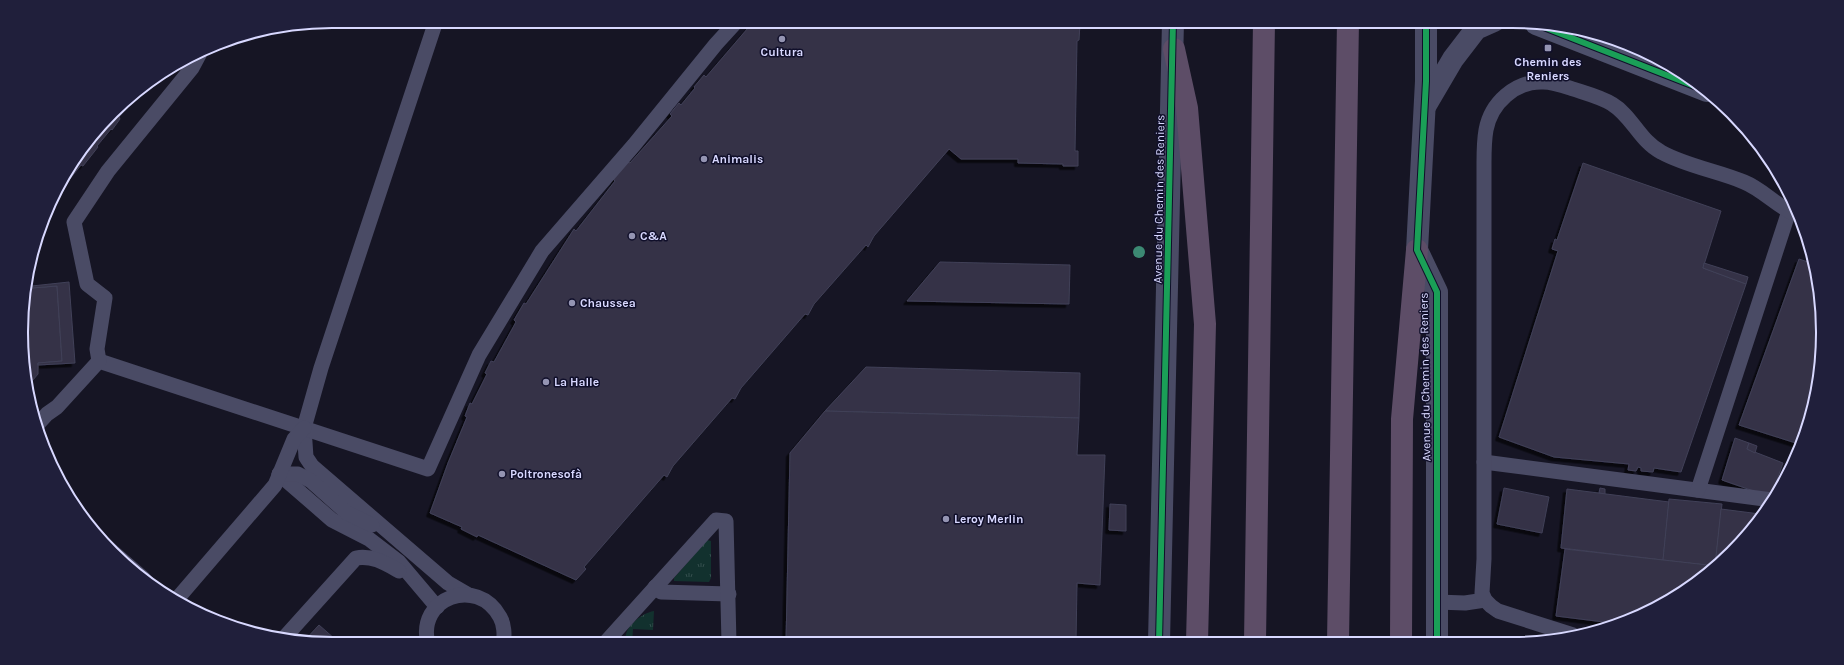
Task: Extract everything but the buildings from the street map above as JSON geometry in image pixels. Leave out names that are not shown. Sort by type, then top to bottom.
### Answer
[{"type":"highway","points":[[1255,637],[1264,28]]},
{"type":"highway","points":[[1338,637],[1348,28]]},
{"type":"highway","points":[[1174,49],[1187,108],[1205,324],[1197,637]]},
{"type":"highway","points":[[1401,637],[1402,419],[1417,250]]},
{"type":"main road","points":[[1556,32],[1684,81]]},
{"type":"street","name":"Avenue du Chemin des Reniers","points":[[1159,637],[1174,49],[1173,28]]},
{"type":"street","name":"Avenue du Chemin des Reniers","points":[[1426,28],[1424,107],[1417,250],[1437,292],[1437,637]]},
{"type":"street","name":"Avenue du Chemin des Reniers","points":[[1424,107],[1453,59],[1478,28]]},
{"type":"lane","points":[[434,28],[323,364],[304,428],[306,457],[312,466],[448,584],[467,594]]},
{"type":"lane","points":[[95,366],[304,428],[428,469],[479,354],[542,251],[731,28]]},
{"type":"lane","points":[[41,421],[57,407],[95,366],[105,298],[87,284],[74,222],[108,171],[192,68],[196,60]]},
{"type":"lane","points":[[1564,632],[1498,611],[1485,600],[1482,593],[1484,462],[1484,163],[1486,129],[1493,112],[1503,97],[1512,90],[1533,82],[1545,82],[1570,88],[1612,103],[1626,114],[1647,142],[1661,152],[1746,182],[1791,211]]},
{"type":"lane","points":[[1698,490],[1793,216]]},
{"type":"lane","points":[[180,596],[275,485],[294,439],[304,428]]},
{"type":"lane","points":[[1484,462],[1767,499]]},
{"type":"lane","points":[[280,474],[298,474],[311,481],[347,513],[386,531]]},
{"type":"lane","points":[[280,474],[332,520],[369,539],[399,562],[437,607]]},
{"type":"lane","points":[[610,637],[716,520],[726,521],[729,637]]},
{"type":"lane","points":[[288,633],[356,558],[366,556],[376,559],[412,579]]},
{"type":"lane","points":[[655,587],[661,592],[729,594]]},
{"type":"lane","points":[[428,637],[427,627],[430,616],[437,607],[445,600],[456,595],[467,594],[478,596],[496,609],[504,630],[503,637]]},
{"type":"lane","points":[[1437,602],[1465,603],[1485,600]]},
{"type":"green space","points":[[707,540],[711,541],[711,578],[709,582],[674,581],[674,578]]},
{"type":"green space","points":[[654,611],[653,630],[633,629],[632,637],[626,637],[626,633],[633,623],[649,612]]},
{"type":"cycle path","points":[[1159,637],[1173,28]]},
{"type":"cycle path","points":[[1426,28],[1426,81],[1417,250],[1437,292],[1437,637]]},
{"type":"cycle path","points":[[1556,32],[1686,83]]},
{"type":"place","name":"Cultura","points":[[782,39]]},
{"type":"place","name":"Chemin des Reniers","points":[[1548,48]]},
{"type":"place","name":"Animalis","points":[[704,159]]},
{"type":"place","name":"C&A","points":[[632,236]]},
{"type":"place","name":"Chaussea","points":[[572,303]]},
{"type":"place","name":"La Halle","points":[[546,382]]},
{"type":"place","name":"Poltronesofà","points":[[502,474]]},
{"type":"place","name":"Leroy Merlin","points":[[946,519]]}]
